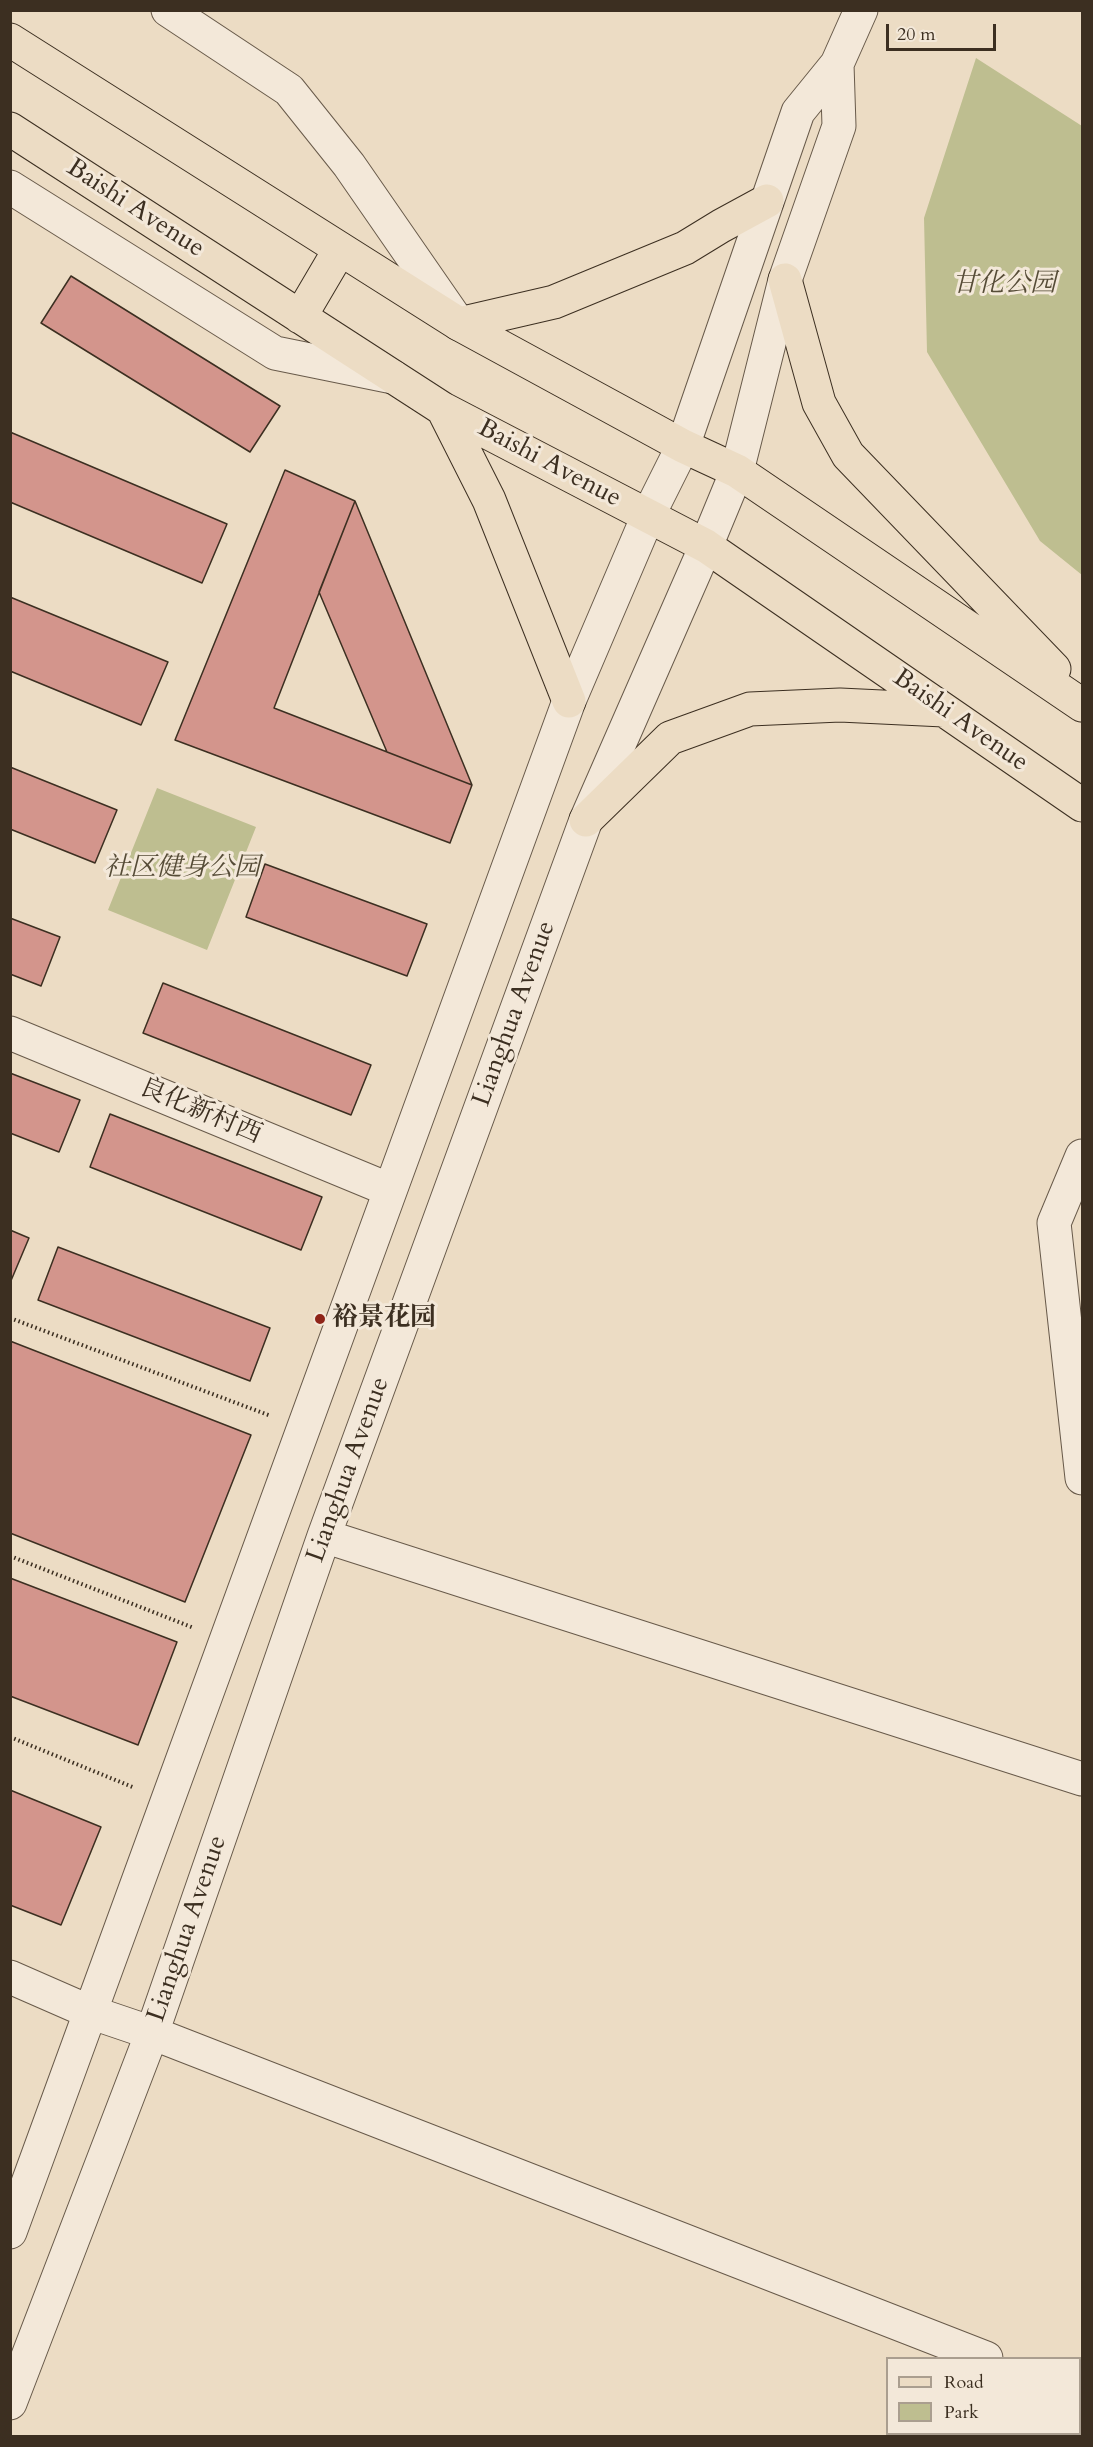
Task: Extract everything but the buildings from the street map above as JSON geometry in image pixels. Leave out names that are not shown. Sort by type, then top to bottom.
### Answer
[{"type":"main road","points":[[10,40],[459,324],[683,446],[737,471],[1083,705]]},
{"type":"main road","name":"Baishi Avenue","points":[[10,129],[443,409],[706,546],[1083,805]]},
{"type":"main road","points":[[459,324],[554,302],[686,249],[721,226],[767,201]]},
{"type":"main road","points":[[300,317],[340,249]]},
{"type":"main road","points":[[785,279],[819,404],[848,455],[1083,699]]},
{"type":"main road","points":[[443,409],[489,500],[569,701]]},
{"type":"main road","points":[[586,820],[670,738],[750,709],[840,705],[944,710]]},
{"type":"street","points":[[168,10],[289,90],[349,165],[459,324]]},
{"type":"street","points":[[10,2232],[569,701],[648,516],[683,446],[798,112],[837,64],[861,10]]},
{"type":"street","name":"Lianghua Avenue","points":[[10,2403],[152,2033],[324,1536],[586,820],[737,471],[785,279],[839,126],[837,64]]},
{"type":"street","points":[[10,187],[274,353],[395,378]]},
{"type":"street","name":"良化新村西","points":[[10,1033],[390,1190]]},
{"type":"street","points":[[1083,1156],[1054,1223],[1083,1478]]},
{"type":"street","points":[[324,1536],[1083,1779]]},
{"type":"street","points":[[10,1977],[90,2012],[152,2033],[983,2357]]},
{"type":"path","points":[[10,1318],[303,1428]]},
{"type":"path","points":[[10,1556],[225,1640]]},
{"type":"path","points":[[10,1737],[167,1801]]},
{"type":"green space","name":"甘化公园","points":[[976,58],[1082,126],[1082,575],[1040,541],[927,352],[924,218]]},
{"type":"green space","name":"社区健身公园","points":[[157,788],[256,827],[207,950],[108,910]]},
{"type":"place","name":"裕景花园","points":[[320,1319]]}]
